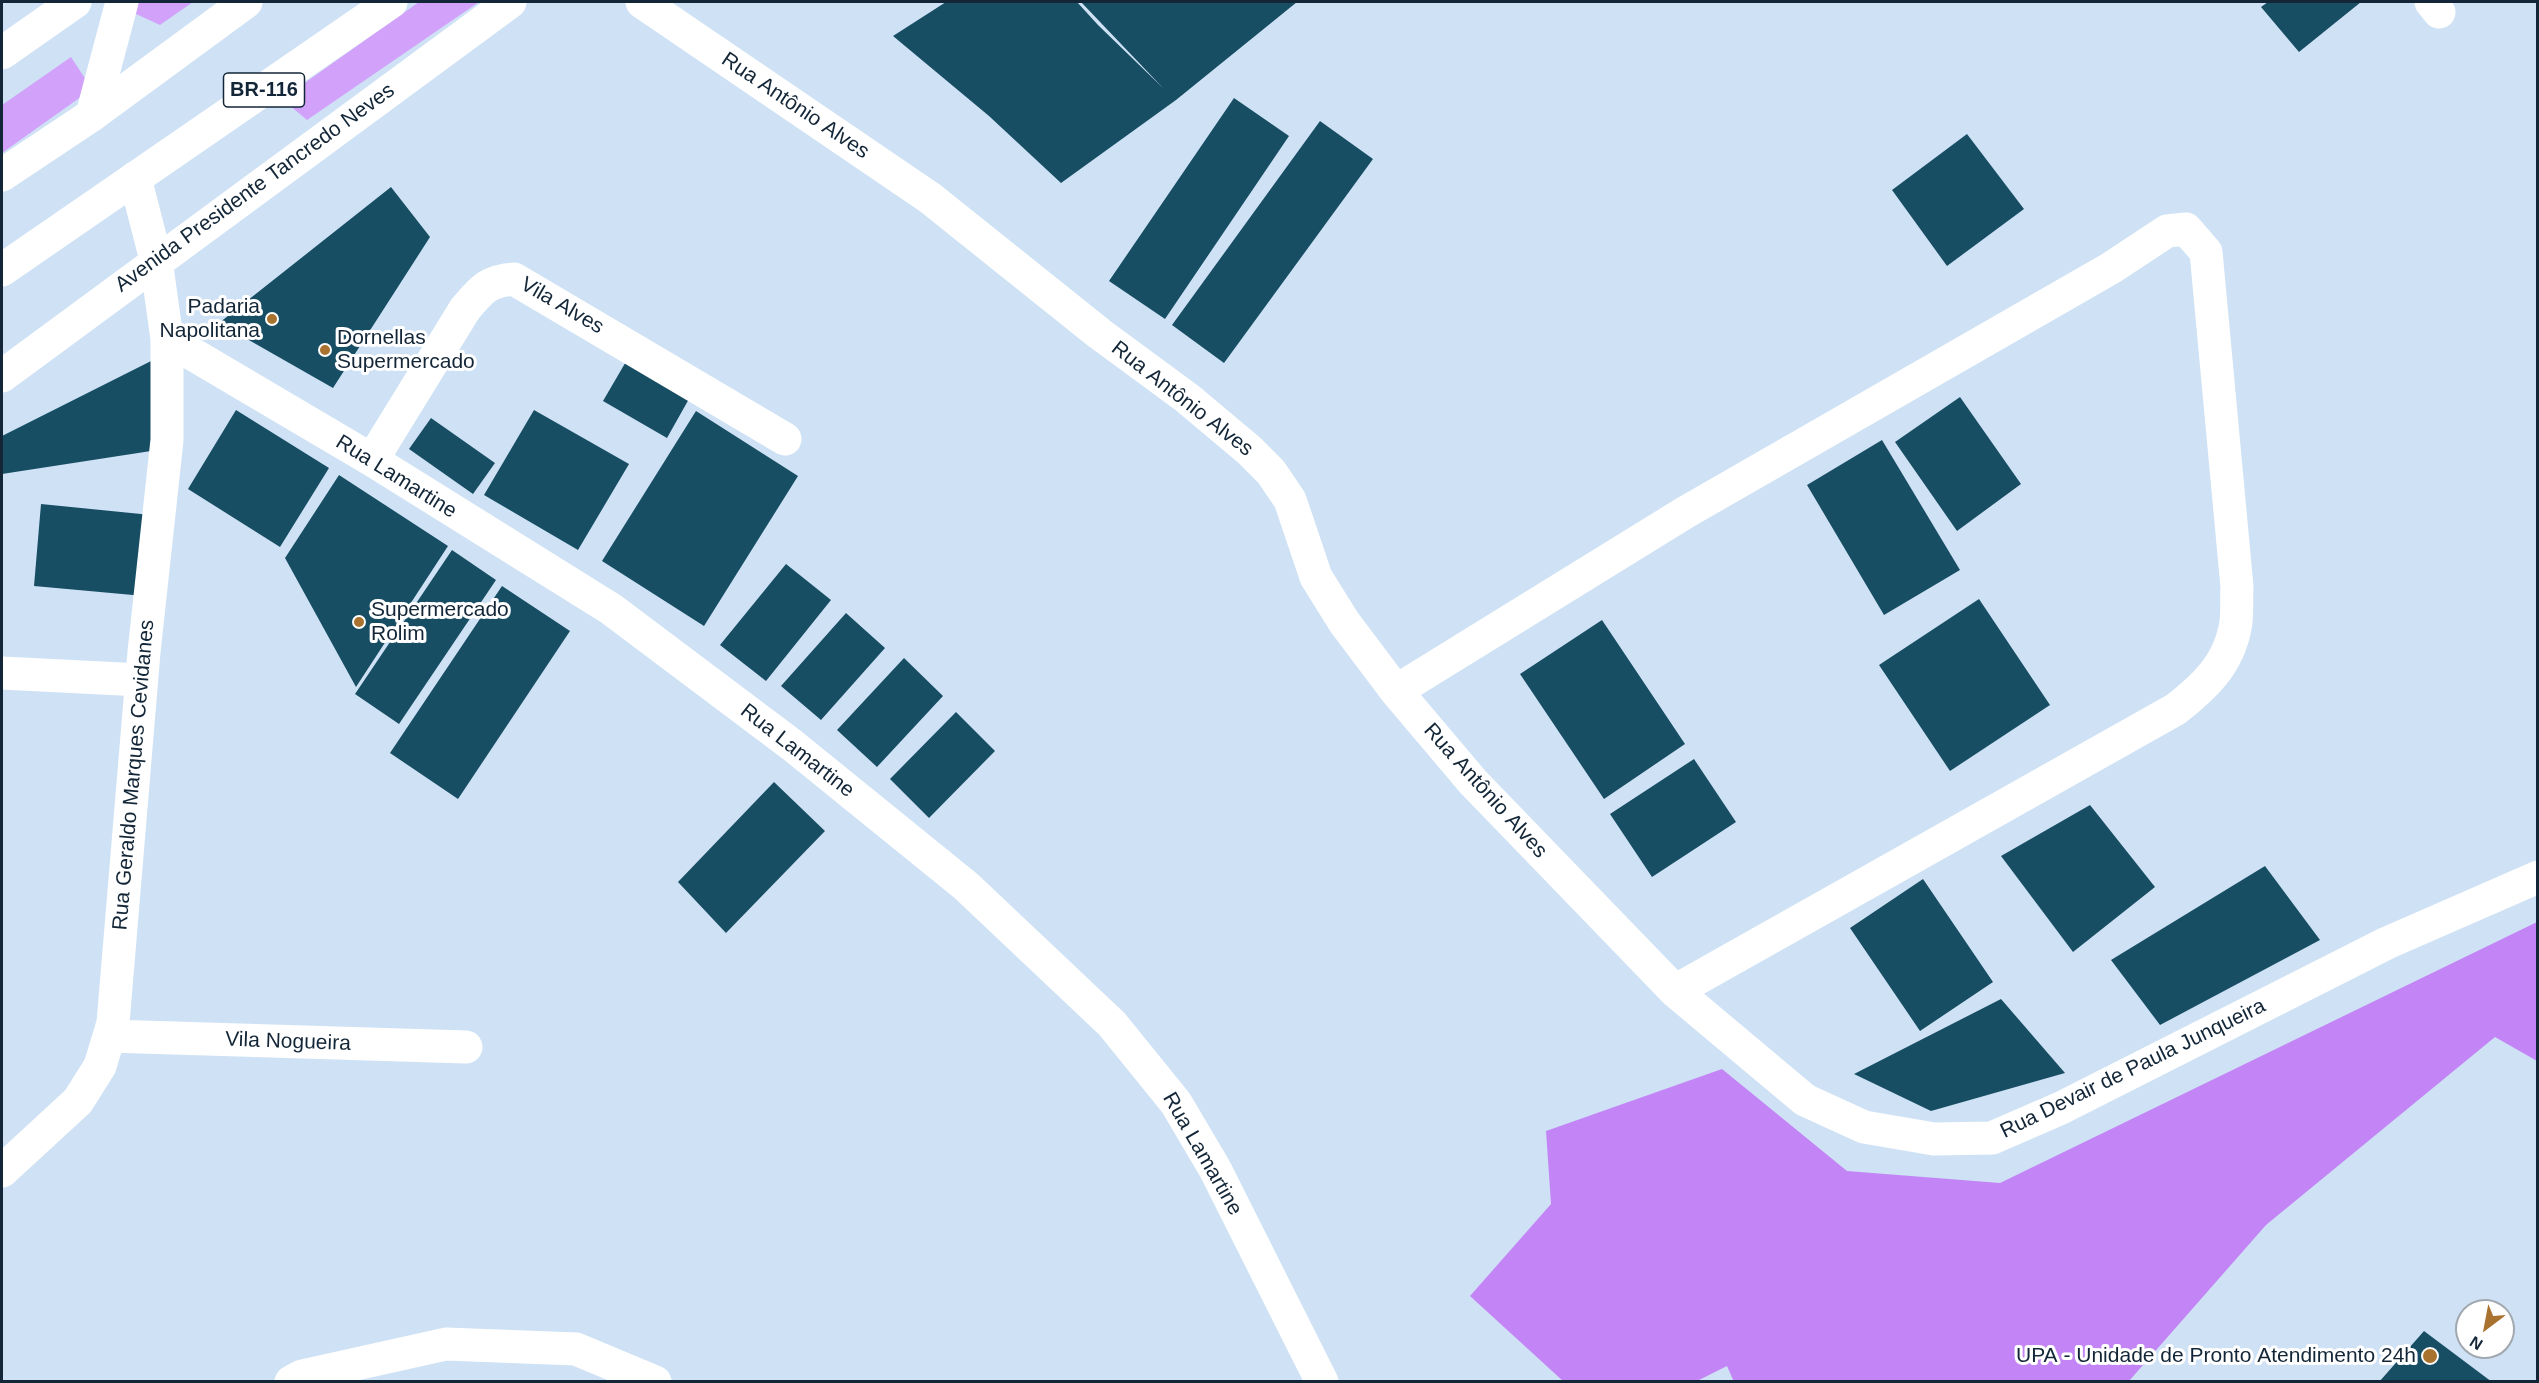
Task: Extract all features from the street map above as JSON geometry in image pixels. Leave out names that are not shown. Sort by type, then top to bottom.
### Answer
[{"type":"main road","points":[[2,53],[75,2]]},
{"type":"main road","points":[[92,115],[122,2]]},
{"type":"main road","points":[[2,175],[92,115],[246,2]]},
{"type":"main road","name":"BR-116","points":[[2,270],[391,2]]},
{"type":"main road","name":"Avenida Presidente Tancredo Neves","points":[[2,376],[156,260],[510,2]]},
{"type":"main road","name":"Rua Antônio Alves","points":[[642,2],[930,198],[1100,334],[1187,398],[1249,450],[1271,472],[1290,500],[1316,577],[1344,622],[1396,691],[1473,782],[1675,991]]},
{"type":"main road","points":[[135,178],[156,260],[167,339]]},
{"type":"main road","points":[[1396,691],[1686,512],[2111,268],[2167,231],[2186,229],[2195,237],[2206,252],[2236,586],[2235,628],[2225,659],[2205,687],[2176,709],[1675,991]]},
{"type":"main road","name":"Vila Alves","points":[[372,460],[465,309],[483,288],[496,280],[514,279],[785,438]]},
{"type":"main road","name":"Rua Lamartine","points":[[167,339],[372,460],[611,609],[792,745],[966,886],[1112,1024],[1176,1103],[1215,1169],[1322,1382]]},
{"type":"main road","name":"Rua Geraldo Marques Cevidanes","points":[[2,1171],[78,1101],[100,1066],[113,1023],[141,680],[167,440],[167,339]]},
{"type":"main road","points":[[2,673],[141,680]]},
{"type":"main road","name":"Rua Devair de Paula Junqueira","points":[[1675,991],[1805,1100],[1864,1127],[1934,1139],[1992,1137],[2061,1108],[2386,943],[2538,877]]},
{"type":"main road","name":"Vila Nogueira","points":[[109,1036],[466,1047]]},
{"type":"main road","points":[[291,1382],[302,1376],[446,1344],[576,1349],[654,1382]]},
{"type":"shaded area","points":[[135,2],[193,2],[160,25],[125,9]]},
{"type":"shaded area","points":[[419,2],[479,2],[307,120],[282,99]]},
{"type":"shaded area","points":[[71,57],[92,89],[2,153],[2,105]]},
{"type":"shaded area","points":[[2537,922],[2537,1061],[2495,1037],[2266,1225],[2129,1381],[1734,1382],[1727,1366],[1697,1381],[1563,1381],[1470,1296],[1551,1204],[1546,1131],[1722,1069],[1847,1171],[2000,1183]]},
{"type":"building","points":[[946,2],[1077,2],[1163,88],[1081,2],[1297,2],[1176,100],[1061,183],[989,116],[893,36]]},
{"type":"building","points":[[2268,2],[2361,2],[2299,52],[2261,7]]},
{"type":"building","points":[[1234,98],[1289,136],[1165,319],[1109,281]]},
{"type":"building","points":[[1320,121],[1373,159],[1224,363],[1172,325]]},
{"type":"building","points":[[1967,134],[2024,209],[1947,266],[1892,190]]},
{"type":"building","points":[[391,187],[430,237],[333,388],[219,323]]},
{"type":"building","points":[[631,353],[694,390],[667,438],[603,401]]},
{"type":"building","points":[[163,355],[151,451],[2,474],[2,436]]},
{"type":"building","points":[[1960,397],[2021,484],[1957,531],[1895,442]]},
{"type":"building","points":[[236,410],[329,468],[280,547],[188,489]]},
{"type":"building","points":[[534,410],[629,464],[578,550],[484,495]]},
{"type":"building","points":[[696,411],[798,476],[704,626],[602,561]]},
{"type":"building","points":[[431,418],[495,463],[473,494],[409,449]]},
{"type":"building","points":[[1882,440],[1960,570],[1884,615],[1807,485]]},
{"type":"building","name":"Supermercado Rolim","points":[[339,475],[448,546],[356,687],[285,558]]},
{"type":"building","points":[[41,504],[151,515],[144,596],[34,586]]},
{"type":"building","points":[[452,550],[496,580],[399,724],[355,694]]},
{"type":"building","points":[[786,564],[831,600],[766,681],[720,645]]},
{"type":"building","points":[[502,586],[570,631],[458,799],[390,753]]},
{"type":"building","points":[[1979,599],[2050,705],[1950,771],[1879,665]]},
{"type":"building","points":[[846,613],[885,648],[821,720],[781,686]]},
{"type":"building","points":[[1602,620],[1685,744],[1604,799],[1520,674]]},
{"type":"building","points":[[904,658],[943,696],[877,767],[837,730]]},
{"type":"building","points":[[956,712],[995,751],[929,818],[890,779]]},
{"type":"building","points":[[1694,759],[1736,822],[1652,877],[1610,814]]},
{"type":"building","points":[[774,782],[825,831],[726,933],[678,882]]},
{"type":"building","points":[[2090,805],[2155,887],[2073,952],[2001,856]]},
{"type":"building","points":[[2265,866],[2320,940],[2160,1025],[2111,960]]},
{"type":"building","points":[[1923,879],[1993,982],[1920,1031],[1850,928]]},
{"type":"building","points":[[2001,999],[2065,1073],[1931,1111],[1854,1074]]},
{"type":"building","name":"UPA - Unidade de Pronto Atendimento 24h","points":[[2424,1331],[2455,1354],[2455,1359],[2461,1359],[2492,1382],[2379,1382]]},
{"type":"place","name":"Padaria Napolitana","points":[[272,319]]},
{"type":"place","name":"Dornellas Supermercado","points":[[325,350]]},
{"type":"place","name":"Supermercado Rolim","points":[[359,622]]},
{"type":"place","name":"UPA - Unidade de Pronto Atendimento 24h","points":[[2430,1356]]}]
